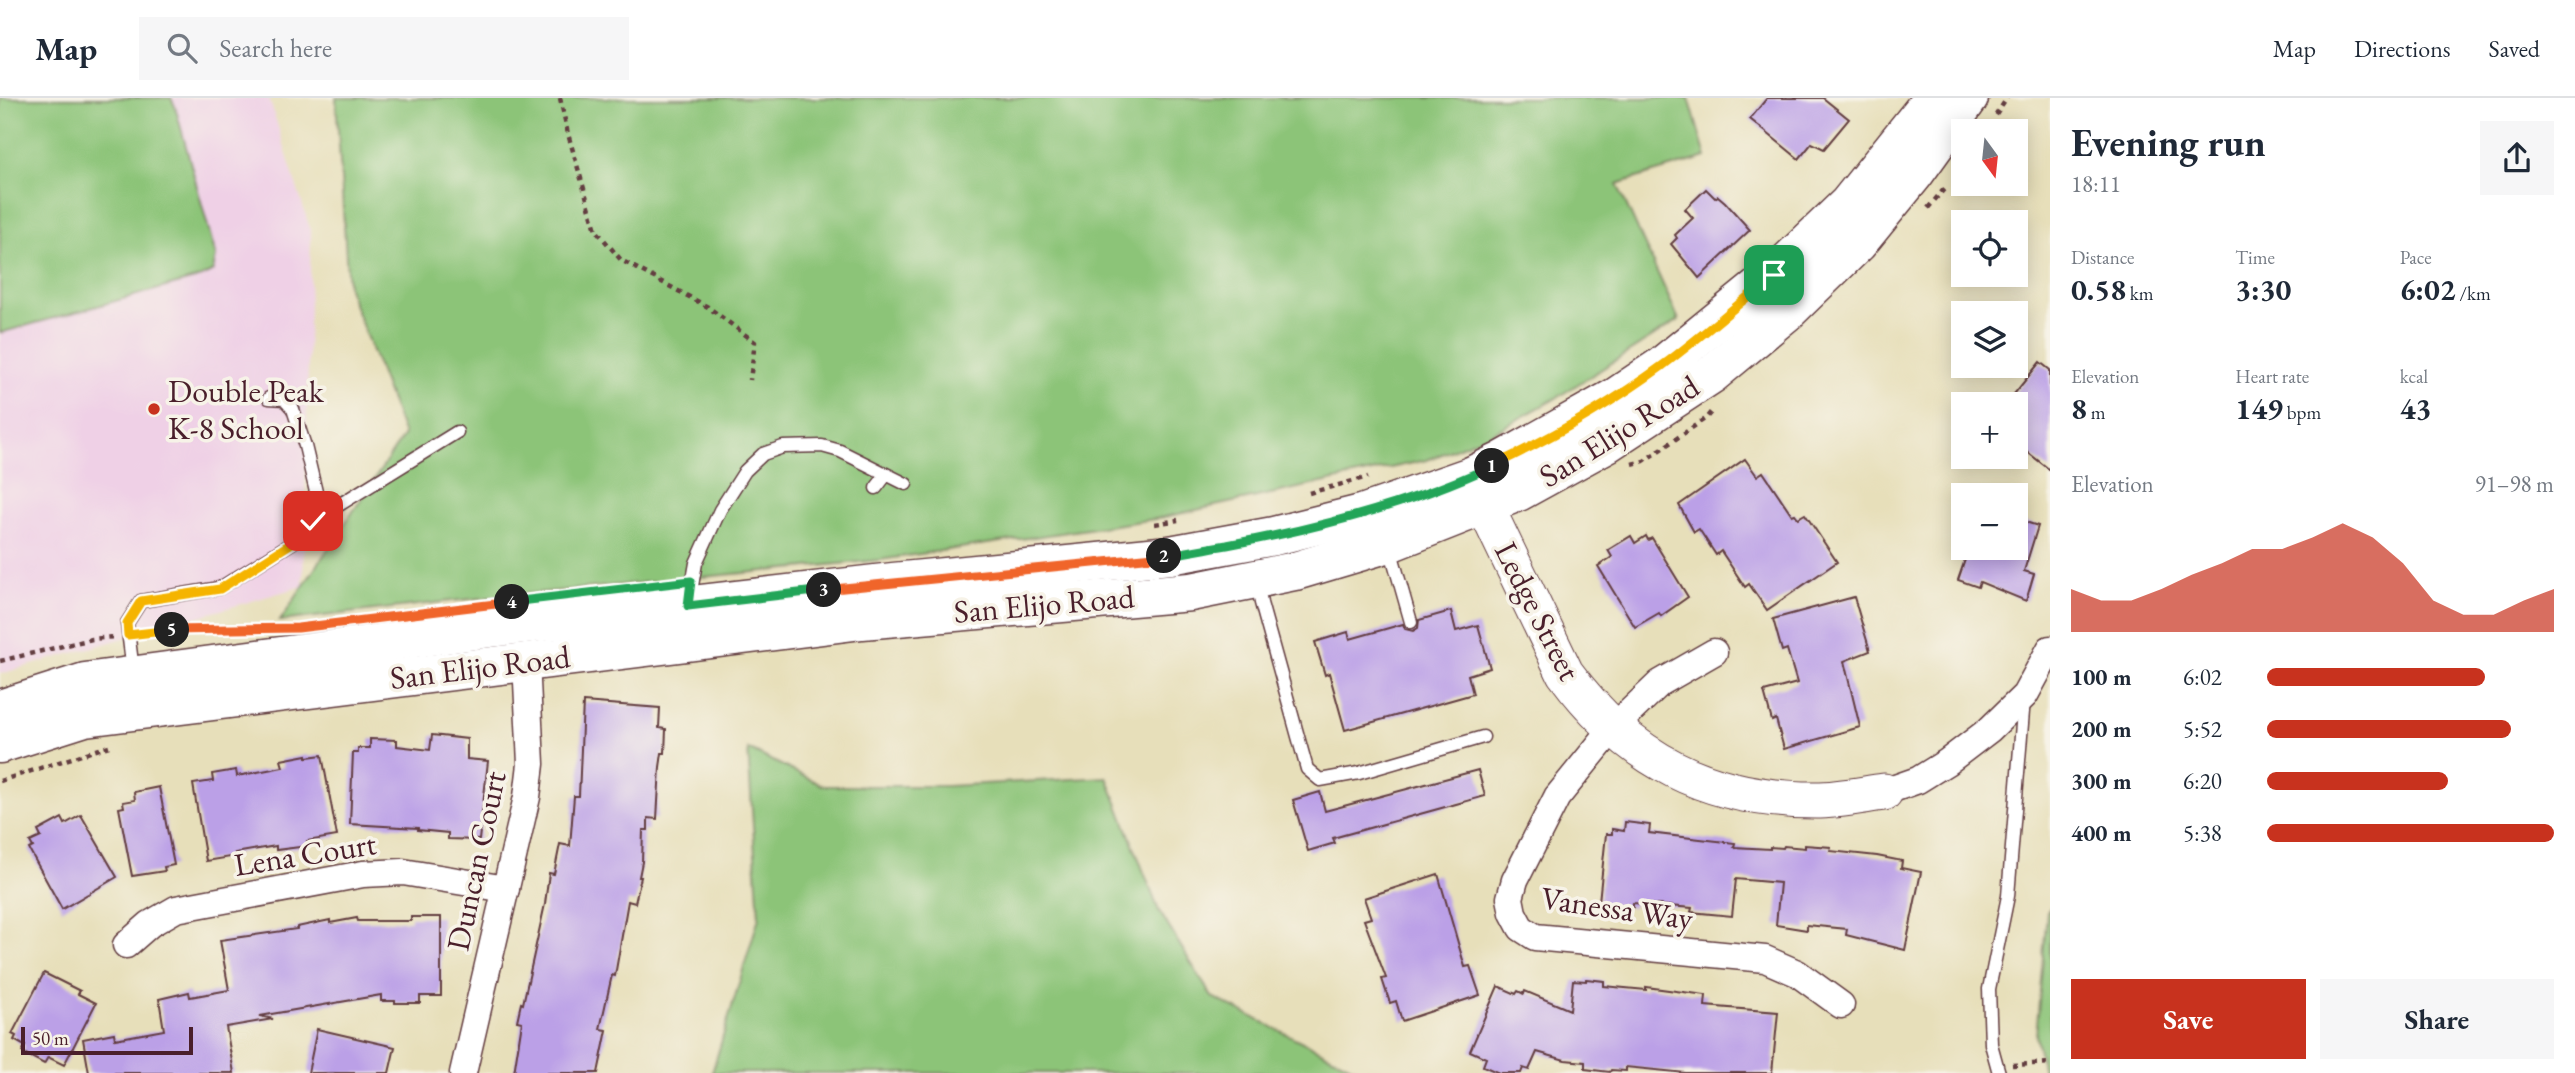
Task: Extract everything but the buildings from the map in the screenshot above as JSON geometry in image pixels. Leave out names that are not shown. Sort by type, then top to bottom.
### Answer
[{"type":"main road","name":"San Elijo Road","points":[[0,744],[85,717],[862,620],[1191,592],[1294,570],[1389,542],[1478,491],[1556,432],[1662,366],[1764,283],[1849,204],[1933,98]]},
{"type":"main road","name":"San Elijo Road","points":[[0,709],[85,682],[133,675],[491,628],[893,582],[1170,555],[1274,537],[1362,514],[1478,491],[1518,492],[1607,443],[1712,374],[1788,311],[1858,243],[1915,173],[1969,98]]},
{"type":"main road","points":[[1256,578],[1260,567],[1273,556],[1342,538],[1354,528],[1362,514]]},
{"type":"street","name":"Ledge Street","points":[[1478,491],[1565,673],[1584,699],[1613,728],[1649,755],[1698,781],[1741,794],[1819,800],[1884,792],[1918,780],[1989,730],[2025,695],[2050,649]]},
{"type":"street","name":"Vanessa Way","points":[[1714,652],[1660,682],[1613,728],[1557,797],[1514,880],[1510,898],[1513,914],[1521,928],[1535,937],[1765,959],[1797,973],[1841,1005]]},
{"type":"street","name":"Duncan Court","points":[[463,1073],[527,797],[531,764],[526,661]]},
{"type":"street","name":"Lena Court","points":[[126,945],[150,923],[176,909],[363,874],[403,873],[506,888]]},
{"type":"lane","points":[[269,398],[284,399],[293,409],[316,492],[313,521]]},
{"type":"lane","points":[[133,675],[127,623],[141,601],[220,589],[295,541],[313,521],[457,432]]},
{"type":"lane","points":[[688,606],[696,563],[720,510],[745,471],[763,454],[783,447],[822,446],[840,451],[906,484]]},
{"type":"lane","points":[[876,488],[886,475]]},
{"type":"lane","points":[[1389,542],[1411,622]]},
{"type":"lane","points":[[1256,578],[1307,769],[1320,780],[1359,773],[1483,737]]},
{"type":"lane","points":[[1998,1069],[1992,1044],[1989,989],[2008,896],[2025,695]]},
{"type":"path","points":[[560,98],[596,230],[621,260],[708,307],[755,342],[750,380]]},
{"type":"path","points":[[1297,497],[1373,476]]},
{"type":"path","points":[[1146,525],[1184,519]]},
{"type":"path","points":[[0,662],[92,639],[179,630],[245,629]]},
{"type":"path","points":[[1998,1069],[2050,1063]]},
{"type":"shaded area","name":"Double Peak K-8 School","points":[[0,98],[269,98],[311,232],[303,586],[0,674]]},
{"type":"green space","points":[[0,98],[171,98],[216,256],[213,271],[202,277],[0,333]]},
{"type":"green space","points":[[336,98],[1689,98],[1706,157],[1617,184],[1679,320],[1553,400],[1489,435],[1427,460],[1155,519],[880,560],[452,601],[280,621],[404,435],[348,288]]},
{"type":"green space","points":[[748,749],[824,786],[947,786],[1107,777],[1159,911],[1212,997],[1365,1073],[712,1073],[759,917]]},
{"type":"green space","points":[[2050,908],[2050,1073],[2043,1073],[2036,1036],[2047,912]]},
{"type":"place","name":"Double Peak K-8 School","points":[[154,409]]},
{"type":"route","points":[[313,521],[295,541],[220,589],[141,601],[127,623],[128,635],[179,630],[298,628],[691,581],[688,606],[893,582],[1170,555],[1274,537],[1362,514],[1471,476],[1502,461],[1616,397],[1662,366],[1774,275]]}]
